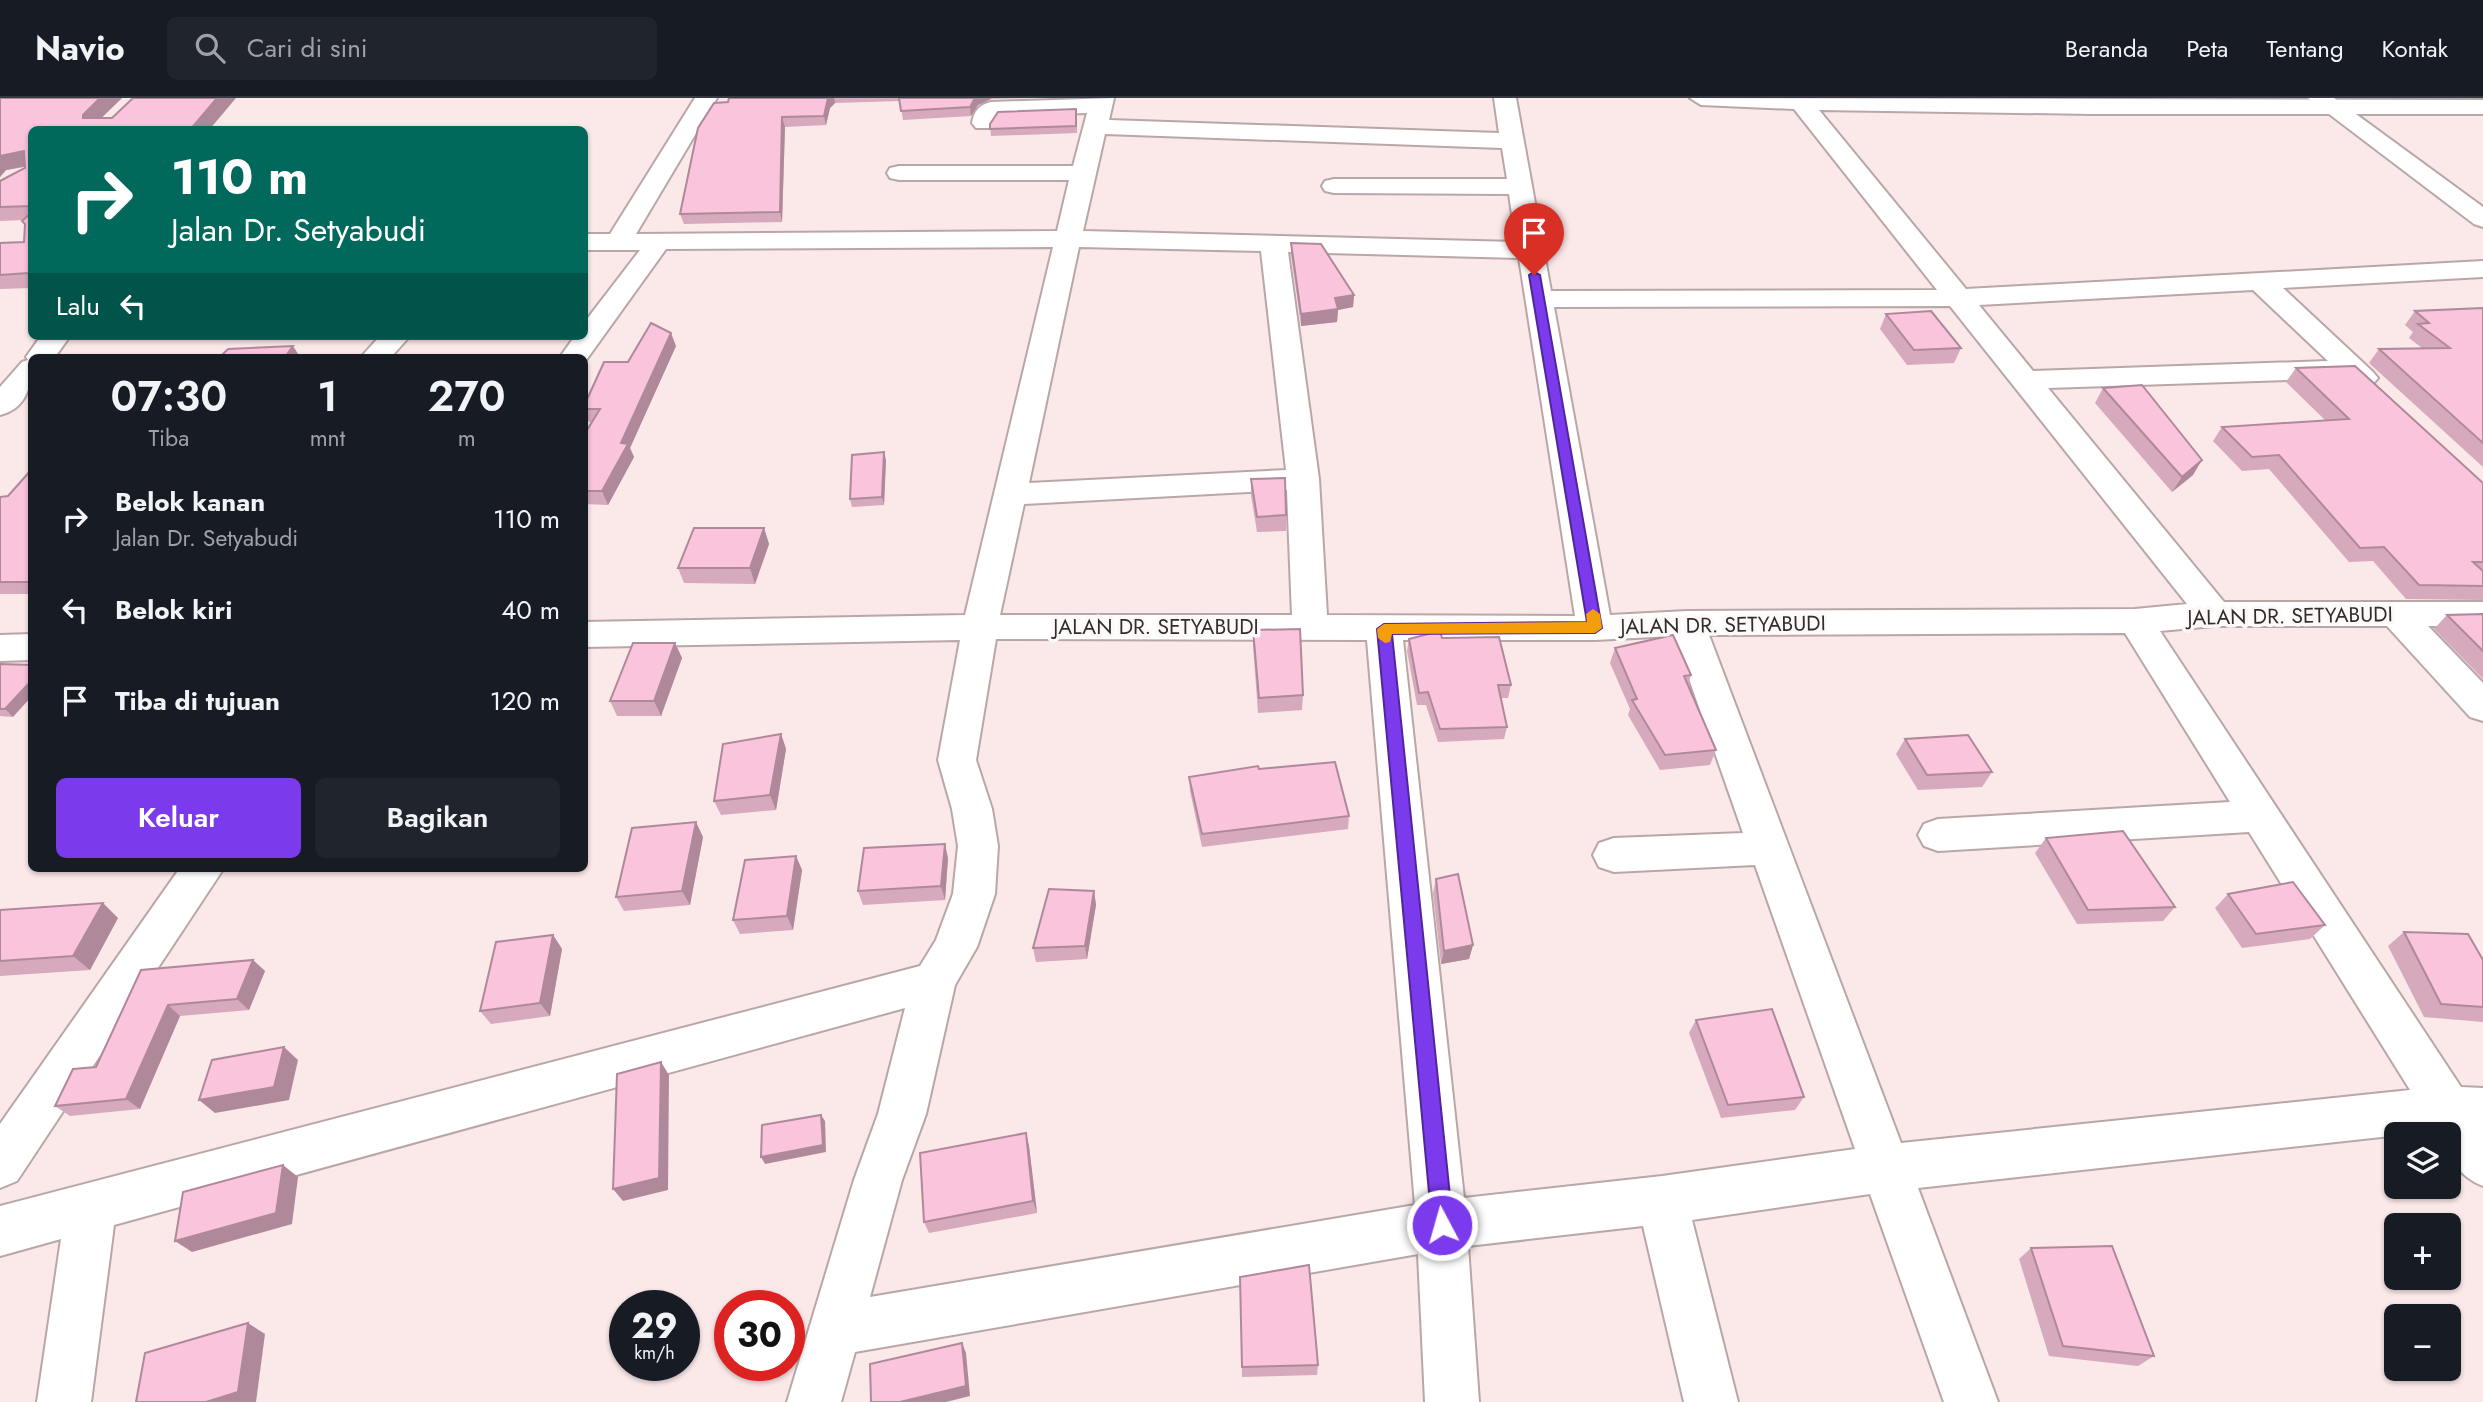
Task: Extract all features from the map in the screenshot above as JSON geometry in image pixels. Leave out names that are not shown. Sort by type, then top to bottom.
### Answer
[{"type":"street","points":[[619,241],[706,98]]},
{"type":"street","points":[[1505,98],[1595,628]]},
{"type":"street","points":[[1701,98],[2070,103],[2325,102],[2483,107]]},
{"type":"street","points":[[1799,101],[2214,614]]},
{"type":"street","points":[[2325,102],[2483,219]]},
{"type":"street","points":[[985,123],[985,114],[991,109],[1100,110],[1511,141]]},
{"type":"street","points":[[814,1402],[878,1180],[902,1114],[934,981],[955,947],[974,894],[978,846],[972,809],[960,777],[957,760],[980,627],[1083,173],[1100,110]]},
{"type":"street","points":[[899,173],[1083,173]]},
{"type":"street","points":[[1334,186],[1377,217],[1530,250]]},
{"type":"street","points":[[588,242],[1070,239],[1274,246],[1377,217],[1520,187]]},
{"type":"street","points":[[588,337],[660,240]]},
{"type":"street","points":[[1274,246],[1303,479],[1310,627]]},
{"type":"street","points":[[1538,299],[1957,298],[2483,269]]},
{"type":"street","points":[[2260,282],[2383,395]]},
{"type":"street","points":[[42,354],[53,340]]},
{"type":"street","points":[[378,354],[392,340]]},
{"type":"street","points":[[2023,380],[2354,368]]},
{"type":"street","points":[[0,406],[28,373]]},
{"type":"street","points":[[1011,494],[1303,479]]},
{"type":"street","name":"JALAN DR. SETYABUDI","points":[[588,635],[980,627],[1595,628],[1687,623],[2135,621],[2214,614],[2483,614]]},
{"type":"street","points":[[2396,614],[2483,707]]},
{"type":"street","points":[[2135,621],[2259,816],[2467,1109],[2483,1163]]},
{"type":"street","points":[[1687,623],[1971,1402]]},
{"type":"street","points":[[1384,629],[1442,1225],[1452,1402]]},
{"type":"street","points":[[0,648],[28,648]]},
{"type":"street","points":[[1938,835],[2259,816]]},
{"type":"street","points":[[1614,855],[1771,848]]},
{"type":"street","points":[[0,1165],[200,872]]},
{"type":"street","points":[[0,1231],[934,981]]},
{"type":"street","points":[[833,1330],[1442,1225],[1662,1199],[1887,1168],[2467,1109]]},
{"type":"street","points":[[1662,1199],[1711,1402]]},
{"type":"street","points":[[64,1402],[91,1207]]},
{"type":"building","points":[[0,98],[100,98],[83,118],[112,118],[133,98],[217,98],[193,126],[28,126],[28,206],[0,207],[0,181],[25,168],[24,151],[0,156]]},
{"type":"building","points":[[729,98],[828,98],[824,116],[782,117],[780,212],[680,214],[698,128],[714,103],[728,102]]},
{"type":"building","points":[[899,98],[975,98],[970,107],[901,111]]},
{"type":"building","points":[[1076,109],[1076,126],[990,129],[990,124],[998,112]]},
{"type":"building","points":[[28,216],[28,273],[0,275],[0,243],[24,242],[25,224],[22,221]]},
{"type":"building","points":[[1291,243],[1321,244],[1354,295],[1335,298],[1338,309],[1301,314]]},
{"type":"building","points":[[2483,308],[2483,443],[2379,349],[2450,348],[2418,324],[2429,323],[2415,311]]},
{"type":"building","points":[[1931,311],[1961,348],[1914,350],[1886,314]]},
{"type":"building","points":[[651,323],[671,333],[621,443],[628,444],[602,491],[588,491],[588,428],[600,409],[588,409],[588,397],[604,362],[628,362]]},
{"type":"building","points":[[293,346],[287,354],[223,354],[228,349]]},
{"type":"building","points":[[2355,366],[2483,483],[2483,562],[2473,562],[2483,571],[2483,586],[2419,585],[2384,547],[2360,548],[2279,455],[2252,457],[2222,427],[2349,419],[2296,368]]},
{"type":"building","points":[[2142,385],[2202,460],[2182,477],[2103,388]]},
{"type":"building","points":[[884,452],[882,497],[850,499],[852,455]]},
{"type":"building","points":[[28,474],[28,582],[0,582],[0,497],[8,496]]},
{"type":"building","points":[[1285,478],[1286,515],[1257,517],[1251,479]]},
{"type":"building","points":[[694,528],[764,528],[750,568],[678,568]]},
{"type":"building","points":[[2483,614],[2483,651],[2447,615]]},
{"type":"building","points":[[1300,629],[1303,695],[1259,698],[1253,630]]},
{"type":"building","points":[[1440,631],[1442,638],[1499,637],[1511,685],[1498,685],[1507,727],[1440,729],[1428,692],[1419,693],[1409,639]]},
{"type":"building","points":[[1673,635],[1691,675],[1684,676],[1716,750],[1665,755],[1632,700],[1637,699],[1615,648]]},
{"type":"building","points":[[633,643],[675,643],[654,701],[610,701]]},
{"type":"building","points":[[0,664],[28,665],[28,684],[5,709],[0,709]]},
{"type":"building","points":[[781,734],[770,795],[714,801],[723,744]]},
{"type":"building","points":[[1968,735],[1992,772],[1927,775],[1905,739]]},
{"type":"building","points":[[1335,762],[1349,816],[1202,834],[1189,777],[1258,766],[1259,769]]},
{"type":"building","points":[[696,822],[682,891],[616,897],[632,828]]},
{"type":"building","points":[[2123,831],[2175,907],[2088,910],[2046,838]]},
{"type":"building","points":[[945,844],[941,886],[858,891],[864,848]]},
{"type":"building","points":[[796,856],[787,916],[733,920],[745,860]]},
{"type":"building","points":[[1458,874],[1473,945],[1444,951],[1436,879]]},
{"type":"building","points":[[2293,882],[2325,925],[2256,934],[2228,894]]},
{"type":"building","points":[[1049,889],[1094,891],[1085,946],[1033,948]]},
{"type":"building","points":[[103,903],[73,956],[0,961],[0,910]]},
{"type":"building","points":[[2404,932],[2468,934],[2483,960],[2483,1007],[2441,1004]]},
{"type":"building","points":[[553,935],[540,1003],[480,1011],[496,942]]},
{"type":"building","points":[[253,960],[237,999],[168,1005],[126,1099],[55,1106],[73,1069],[96,1067],[141,970]]},
{"type":"building","points":[[1772,1009],[1804,1097],[1728,1105],[1696,1020]]},
{"type":"building","points":[[284,1047],[274,1087],[199,1100],[212,1060]]},
{"type":"building","points":[[661,1062],[659,1178],[613,1189],[617,1074]]},
{"type":"building","points":[[821,1115],[823,1145],[761,1157],[762,1125]]},
{"type":"building","points":[[1026,1133],[1033,1201],[924,1222],[920,1153]]},
{"type":"building","points":[[283,1165],[276,1213],[175,1241],[183,1192]]},
{"type":"building","points":[[2112,1246],[2154,1356],[2063,1346],[2031,1248]]},
{"type":"building","points":[[1309,1265],[1318,1365],[1242,1367],[1240,1277]]},
{"type":"building","points":[[248,1323],[238,1392],[206,1402],[136,1402],[145,1353]]},
{"type":"building","points":[[962,1343],[966,1386],[900,1402],[871,1402],[870,1364]]},
{"type":"slow traffic","points":[[1385,638],[1384,629],[1595,628],[1593,614]]},
{"type":"route","points":[[1442,1225],[1384,629],[1595,628],[1534,275]]}]
